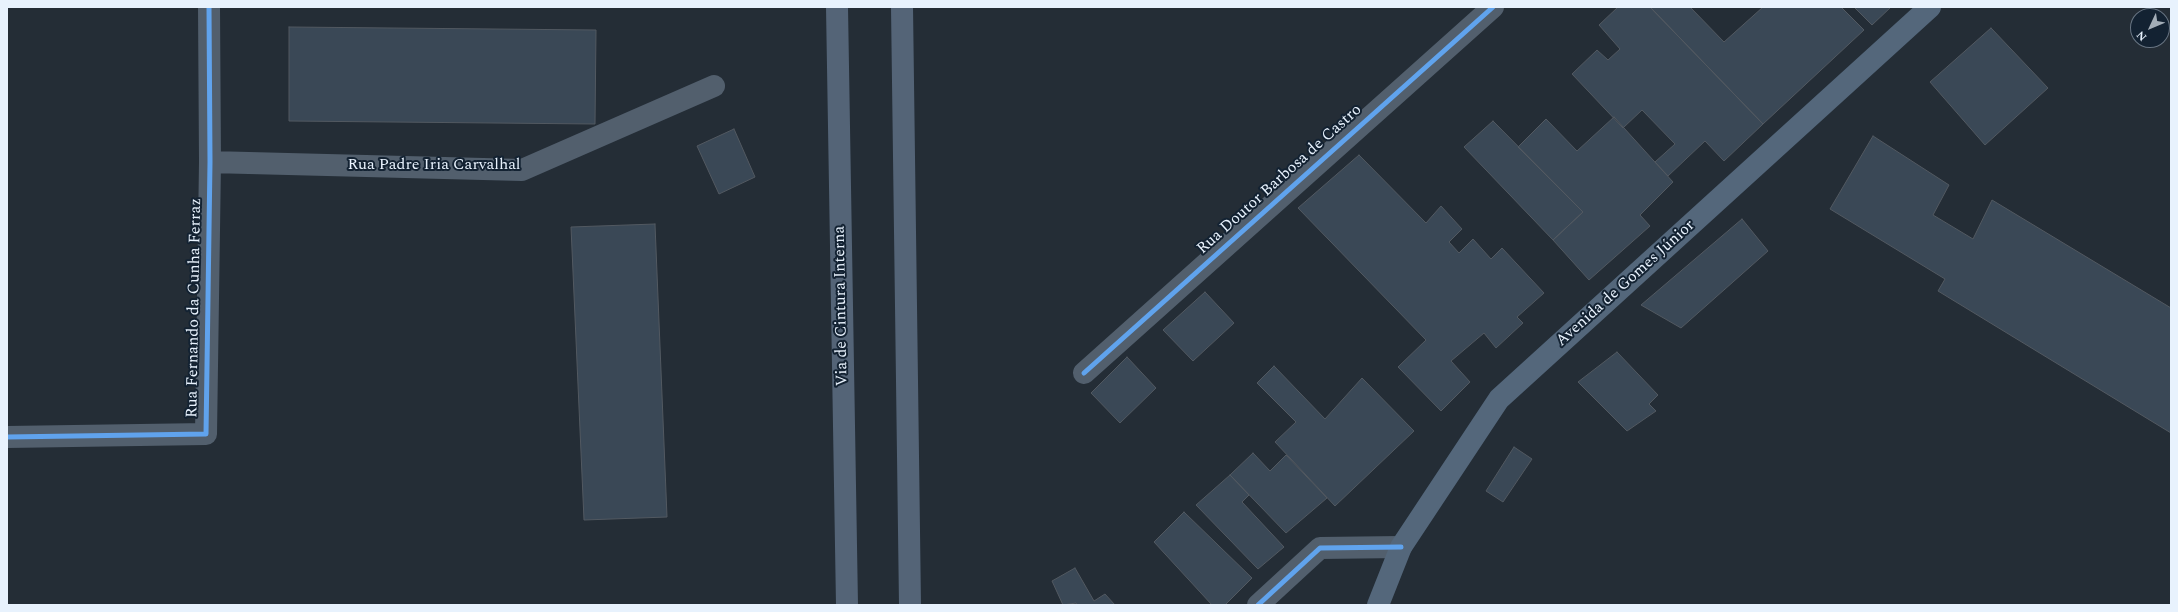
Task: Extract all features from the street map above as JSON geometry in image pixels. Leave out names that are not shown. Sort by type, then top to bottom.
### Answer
[{"type":"highway","name":"Via de Cintura Interna","points":[[837,7],[847,605]]},
{"type":"highway","points":[[902,7],[910,605]]},
{"type":"main road","name":"Avenida de Gomes Júnior","points":[[1378,605],[1401,547],[1499,400],[1930,7]]},
{"type":"street","name":"Rua Fernando da Cunha Ferraz","points":[[7,437],[206,434],[210,162],[209,7]]},
{"type":"street","name":"Rua Doutor Barbosa de Castro","points":[[1084,373],[1493,7]]},
{"type":"street","name":"Rua Padre Iria Carvalhal","points":[[210,162],[522,170],[714,86]]},
{"type":"street","points":[[1258,605],[1320,548],[1401,547]]},
{"type":"building","points":[[1618,7],[1650,7],[1763,124],[1724,161],[1705,141],[1668,176],[1655,162],[1675,144],[1642,110],[1623,128],[1572,74],[1597,50],[1608,60],[1620,49],[1599,25]]},
{"type":"building","points":[[1650,7],[1690,7],[1724,42],[1763,7],[1841,7],[1864,30],[1763,124]]},
{"type":"building","points":[[1854,7],[1891,7],[1872,25]]},
{"type":"building","points":[[289,27],[596,30],[595,124],[289,121]]},
{"type":"building","points":[[1991,28],[2048,88],[1985,145],[1930,82]]},
{"type":"building","points":[[1614,117],[1673,182],[1640,215],[1650,226],[1589,280],[1553,240],[1583,212],[1518,147],[1546,119],[1577,151]]},
{"type":"building","points":[[1493,121],[1583,212],[1553,240],[1464,147]]},
{"type":"building","points":[[734,129],[755,177],[719,194],[697,146]]},
{"type":"building","points":[[1873,136],[1949,185],[1933,215],[1973,239],[1992,200],[2171,308],[2171,433],[1938,291],[1945,279],[1830,209]]},
{"type":"building","points":[[1359,155],[1426,223],[1441,206],[1462,229],[1449,242],[1459,253],[1473,239],[1491,259],[1502,248],[1544,293],[1517,317],[1523,323],[1496,348],[1484,333],[1451,361],[1470,382],[1441,411],[1398,367],[1426,340],[1298,208]]},
{"type":"building","points":[[1742,219],[1768,251],[1681,328],[1641,305]]},
{"type":"building","points":[[655,224],[667,517],[584,520],[571,227]]},
{"type":"building","points":[[1205,292],[1234,323],[1193,361],[1163,330]]},
{"type":"building","points":[[1617,352],[1658,395],[1649,404],[1656,411],[1627,431],[1578,382]]},
{"type":"building","points":[[1127,357],[1156,388],[1120,423],[1091,393]]},
{"type":"building","points":[[1274,366],[1325,419],[1362,378],[1414,431],[1335,506],[1275,442],[1296,422],[1257,383]]},
{"type":"building","points":[[1514,447],[1532,459],[1503,502],[1486,491]]},
{"type":"building","points":[[1253,453],[1270,471],[1286,455],[1327,498],[1286,533],[1230,475]]},
{"type":"building","points":[[1230,475],[1249,495],[1242,502],[1284,547],[1258,569],[1196,505]]},
{"type":"building","points":[[1184,512],[1252,578],[1225,605],[1212,605],[1154,542]]},
{"type":"building","points":[[1075,568],[1094,601],[1105,594],[1115,605],[1077,605],[1076,603],[1063,605],[1052,581]]},
{"type":"cycle path","points":[[7,437],[206,434],[210,162],[209,7]]},
{"type":"cycle path","points":[[1084,373],[1493,7]]},
{"type":"cycle path","points":[[1258,605],[1320,548],[1401,547]]}]
